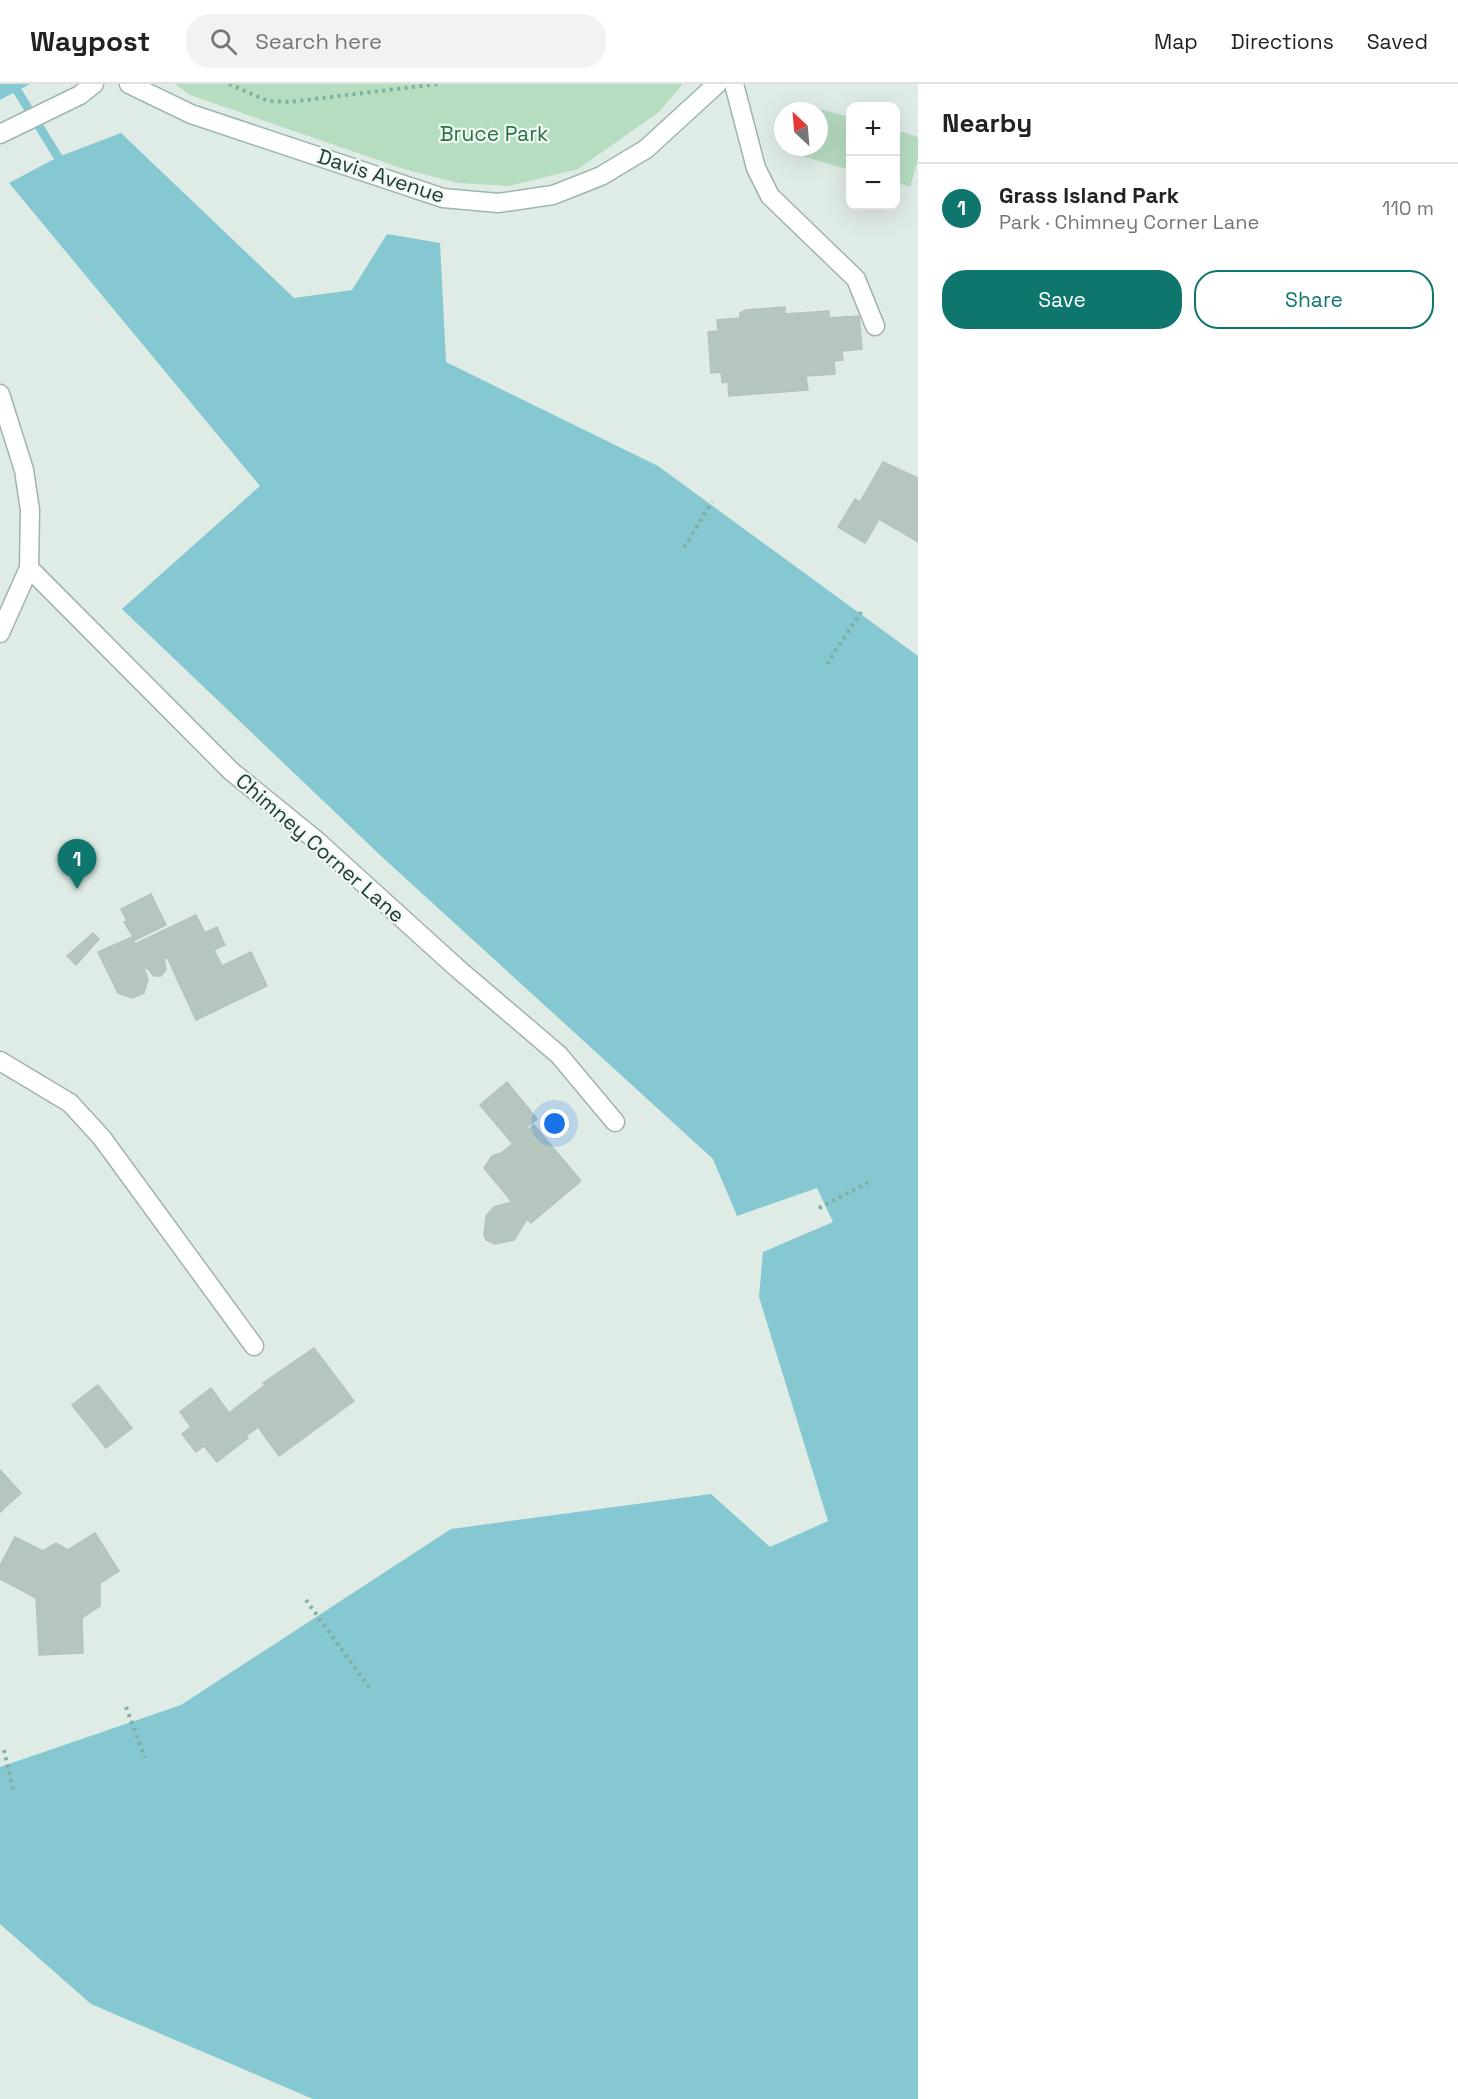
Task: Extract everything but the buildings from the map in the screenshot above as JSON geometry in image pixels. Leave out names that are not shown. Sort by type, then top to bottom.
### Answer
[{"type":"street","name":"Davis Avenue","points":[[129,84],[191,114],[443,198],[498,203],[553,195],[601,176],[646,149],[717,84]]},
{"type":"street","points":[[734,84],[756,168],[770,196],[856,279],[875,326]]},
{"type":"street","points":[[0,134],[87,89]]},
{"type":"street","points":[[0,394],[24,471],[30,510],[29,568],[0,633]]},
{"type":"street","name":"Chimney Corner Lane","points":[[29,568],[231,771],[317,841],[457,968],[559,1055],[615,1122]]},
{"type":"street","points":[[0,1061],[70,1103],[102,1138],[254,1346]]},
{"type":"path","points":[[229,84],[268,101],[290,102],[438,84]]},
{"type":"path","points":[[684,547],[712,502]]},
{"type":"path","points":[[827,664],[861,612]]},
{"type":"path","points":[[819,1208],[871,1181]]},
{"type":"path","points":[[306,1599],[371,1690]]},
{"type":"path","points":[[126,1707],[145,1758]]},
{"type":"path","points":[[4,1750],[13,1790]]},
{"type":"green space","name":"Bruce Park","points":[[175,84],[683,84],[659,112],[578,169],[509,186],[458,183],[404,169],[190,95]]},
{"type":"green space","points":[[828,111],[846,116],[846,169],[802,156],[828,156]]},
{"type":"green space","points":[[900,131],[918,137],[918,159],[910,187],[900,183]]},
{"type":"water","points":[[0,84],[30,84],[0,100]]},
{"type":"water","points":[[121,133],[294,298],[352,290],[387,234],[440,243],[446,362],[658,466],[918,656],[918,2099],[313,2099],[91,2004],[0,1924],[0,1767],[181,1705],[451,1529],[711,1494],[770,1547],[828,1521],[759,1297],[763,1252],[833,1222],[817,1188],[737,1216],[713,1159],[381,856],[122,609],[260,486],[9,183],[58,157]]},
{"type":"waterway","points":[[13,84],[58,157]]},
{"type":"place","name":"Grass Island Park","points":[[77,889]]}]
